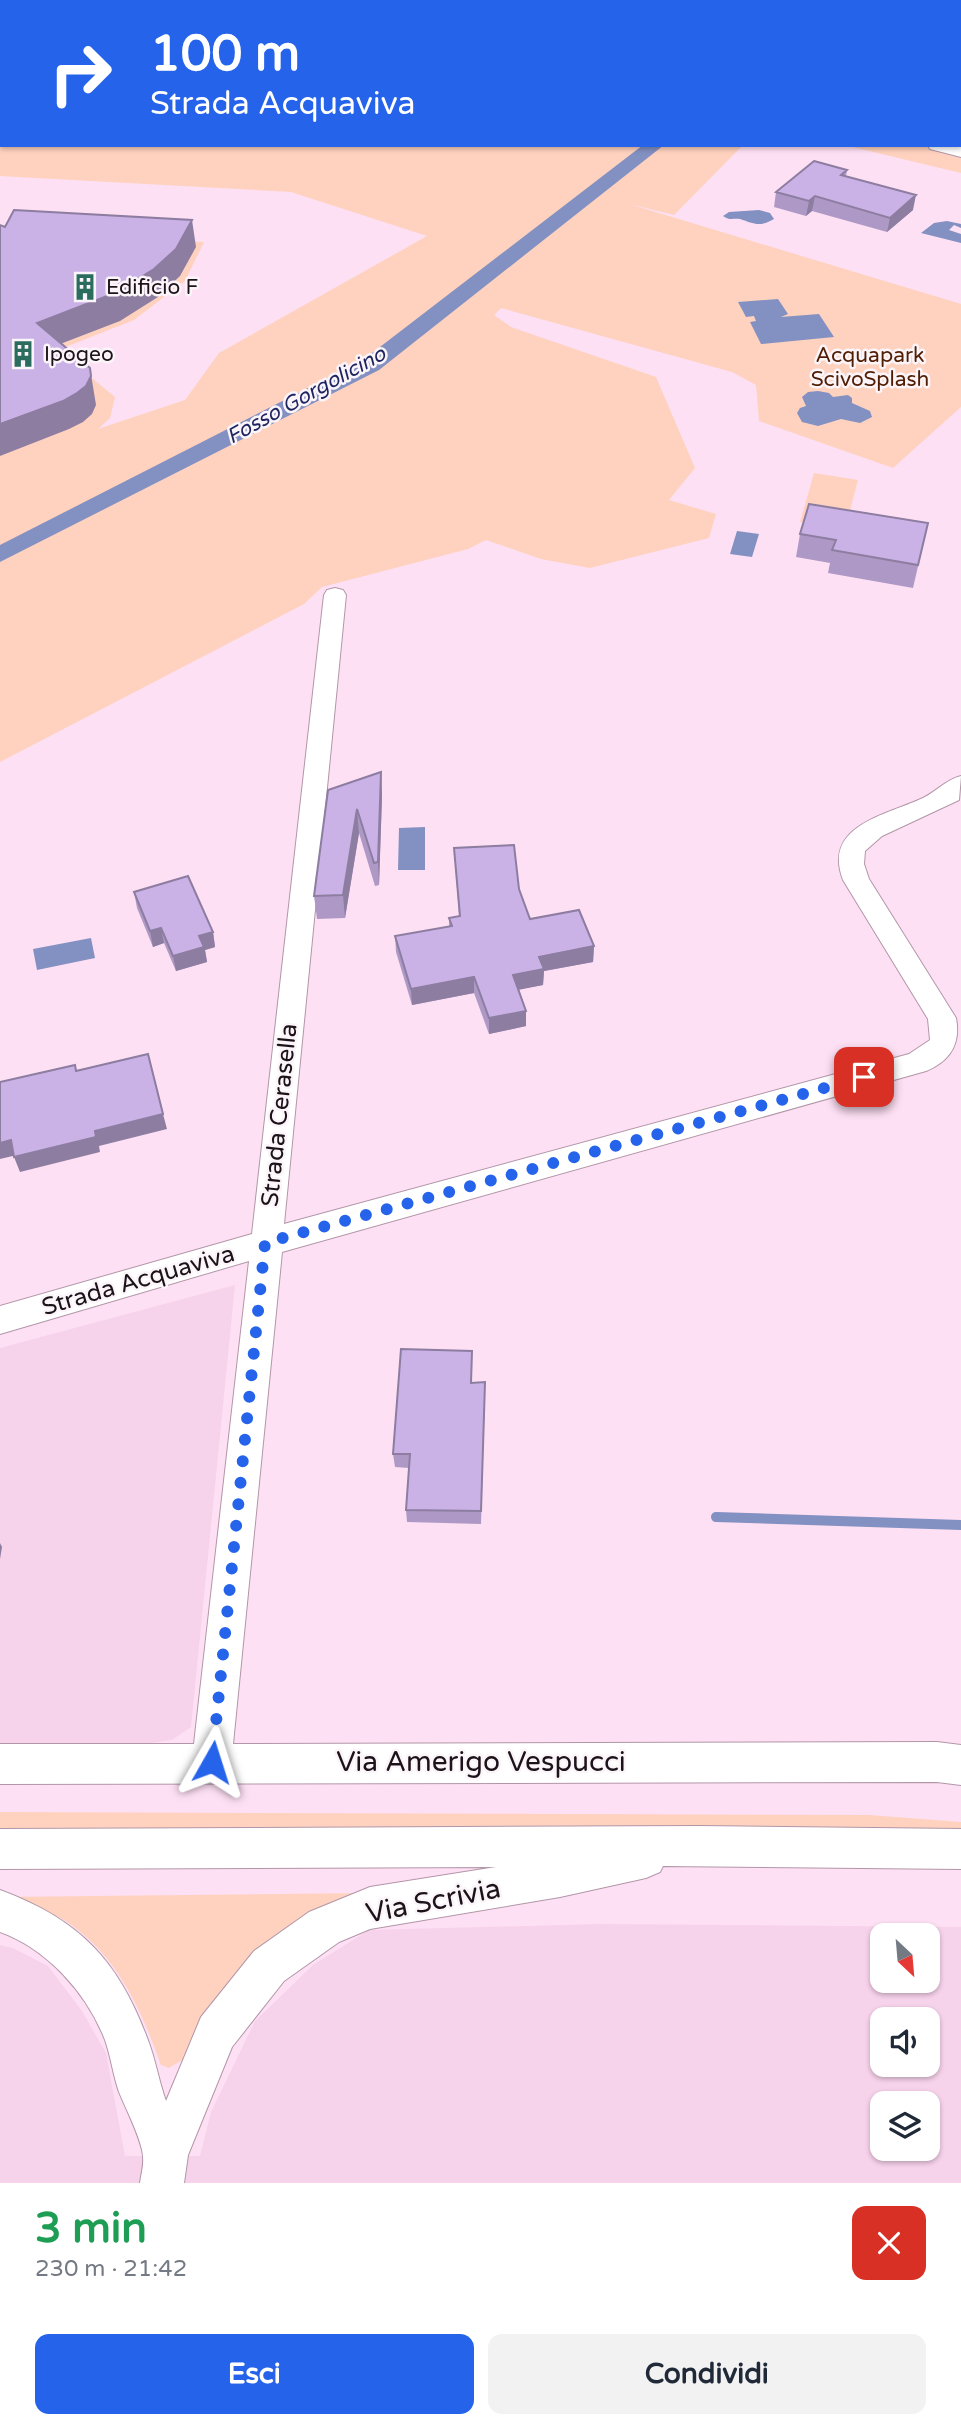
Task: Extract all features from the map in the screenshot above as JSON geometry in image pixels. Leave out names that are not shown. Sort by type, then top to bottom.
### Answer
[{"type":"street","points":[[943,147],[961,152]]},
{"type":"street","name":"Strada Cerasella","points":[[212,1762],[335,595]]},
{"type":"street","name":"Strada Acquaviva","points":[[0,1321],[265,1243],[916,1063],[934,1055],[946,1039],[942,1018],[856,880],[850,858],[854,846],[867,835],[937,803],[961,784]]},
{"type":"street","name":"Via Amerigo Vespucci","points":[[0,1763],[744,1761],[937,1762],[961,1765]]},
{"type":"street","points":[[0,1849],[699,1846],[961,1849]]},
{"type":"street","name":"Via Scrivia","points":[[164,2169],[216,2032],[269,1966],[324,1927],[370,1908],[560,1877],[699,1846]]},
{"type":"street","name":"Via Scrivia","points":[[0,1911],[17,1916],[65,1945],[103,1990],[126,2040],[164,2169]]},
{"type":"shaded area","points":[[235,1285],[191,1727],[172,1740],[123,1747],[0,1747],[0,1348]]},
{"type":"shaded area","points":[[600,1924],[870,1926],[870,1993],[940,1993],[940,1927],[961,1927],[961,2183],[0,2183],[0,1945],[13,1948],[48,1966],[82,2011],[106,2053],[125,2156],[200,2156],[211,2112],[255,2021],[313,1965],[369,1930]]},
{"type":"green space","name":"Acquapark ScivoSplash","points":[[0,147],[741,147],[674,215],[629,204],[961,304],[961,407],[893,468],[759,421],[756,385],[732,372],[501,308],[494,315],[511,327],[656,377],[695,468],[669,500],[716,514],[709,538],[590,568],[541,559],[486,540],[468,549],[322,587],[304,604],[0,762],[0,233],[204,242],[185,281],[134,320],[58,350],[115,397],[110,418],[98,429],[185,400],[219,353],[427,236],[291,192],[0,176]]},
{"type":"green space","points":[[852,147],[961,147],[961,173]]},
{"type":"green space","points":[[814,473],[858,480],[845,529],[800,522]]},
{"type":"green space","points":[[0,1812],[869,1815],[961,1822],[961,1842],[0,1832]]},
{"type":"green space","points":[[368,1893],[269,1942],[228,1983],[198,2027],[184,2059],[169,2068],[161,2065],[145,2023],[125,1984],[98,1949],[82,1933],[57,1916],[3,1897]]},
{"type":"water","points":[[759,210],[770,213],[774,219],[756,224],[723,216],[729,212]]},
{"type":"water","points":[[947,221],[961,224],[961,228],[954,225],[949,230],[961,234],[961,243],[921,233],[934,223]]},
{"type":"water","points":[[778,299],[788,314],[781,317],[819,314],[834,337],[761,344],[750,322],[756,321],[754,316],[746,317],[738,302]]},
{"type":"water","points":[[808,392],[829,393],[833,397],[848,395],[852,398],[852,403],[870,411],[872,417],[860,423],[841,419],[818,426],[802,422],[797,413],[800,408],[806,406],[802,397]]},
{"type":"water","points":[[737,531],[759,534],[752,557],[730,554]]},
{"type":"water","points":[[425,827],[425,870],[398,870],[399,828]]},
{"type":"water","points":[[91,938],[95,958],[37,970],[33,949]]},
{"type":"building","points":[[814,161],[847,170],[841,175],[916,195],[890,218],[815,196],[809,201],[776,192]]},
{"type":"building","points":[[14,210],[192,220],[176,249],[154,269],[115,293],[37,323],[90,368],[91,376],[86,386],[63,401],[0,424],[0,225],[5,227]]},
{"type":"building","points":[[809,504],[928,523],[918,565],[832,550],[836,540],[800,534]]},
{"type":"building","points":[[381,772],[378,862],[374,863],[357,809],[343,895],[314,896],[328,790]]},
{"type":"building","points":[[514,845],[519,889],[530,919],[579,910],[594,946],[539,957],[544,969],[513,975],[526,1011],[489,1018],[474,977],[411,989],[395,936],[452,926],[449,918],[460,916],[454,848]]},
{"type":"building","points":[[188,876],[213,932],[199,936],[204,947],[173,956],[161,928],[150,931],[134,892]]},
{"type":"building","points":[[148,1054],[163,1114],[95,1131],[96,1137],[14,1157],[11,1140],[0,1143],[0,1082],[75,1065],[76,1071]]},
{"type":"building","points":[[401,1349],[472,1351],[471,1383],[485,1382],[481,1511],[406,1510],[410,1454],[393,1454]]},
{"type":"waterway","name":"Fosso Gorgolicino","points":[[0,555],[371,365],[652,147]]},
{"type":"waterway","points":[[716,1517],[961,1525]]},
{"type":"place","name":"Edificio F","points":[[85,287]]},
{"type":"place","name":"Ipogeo","points":[[23,354]]},
{"type":"route","points":[[212,1762],[265,1243],[864,1077]]}]
